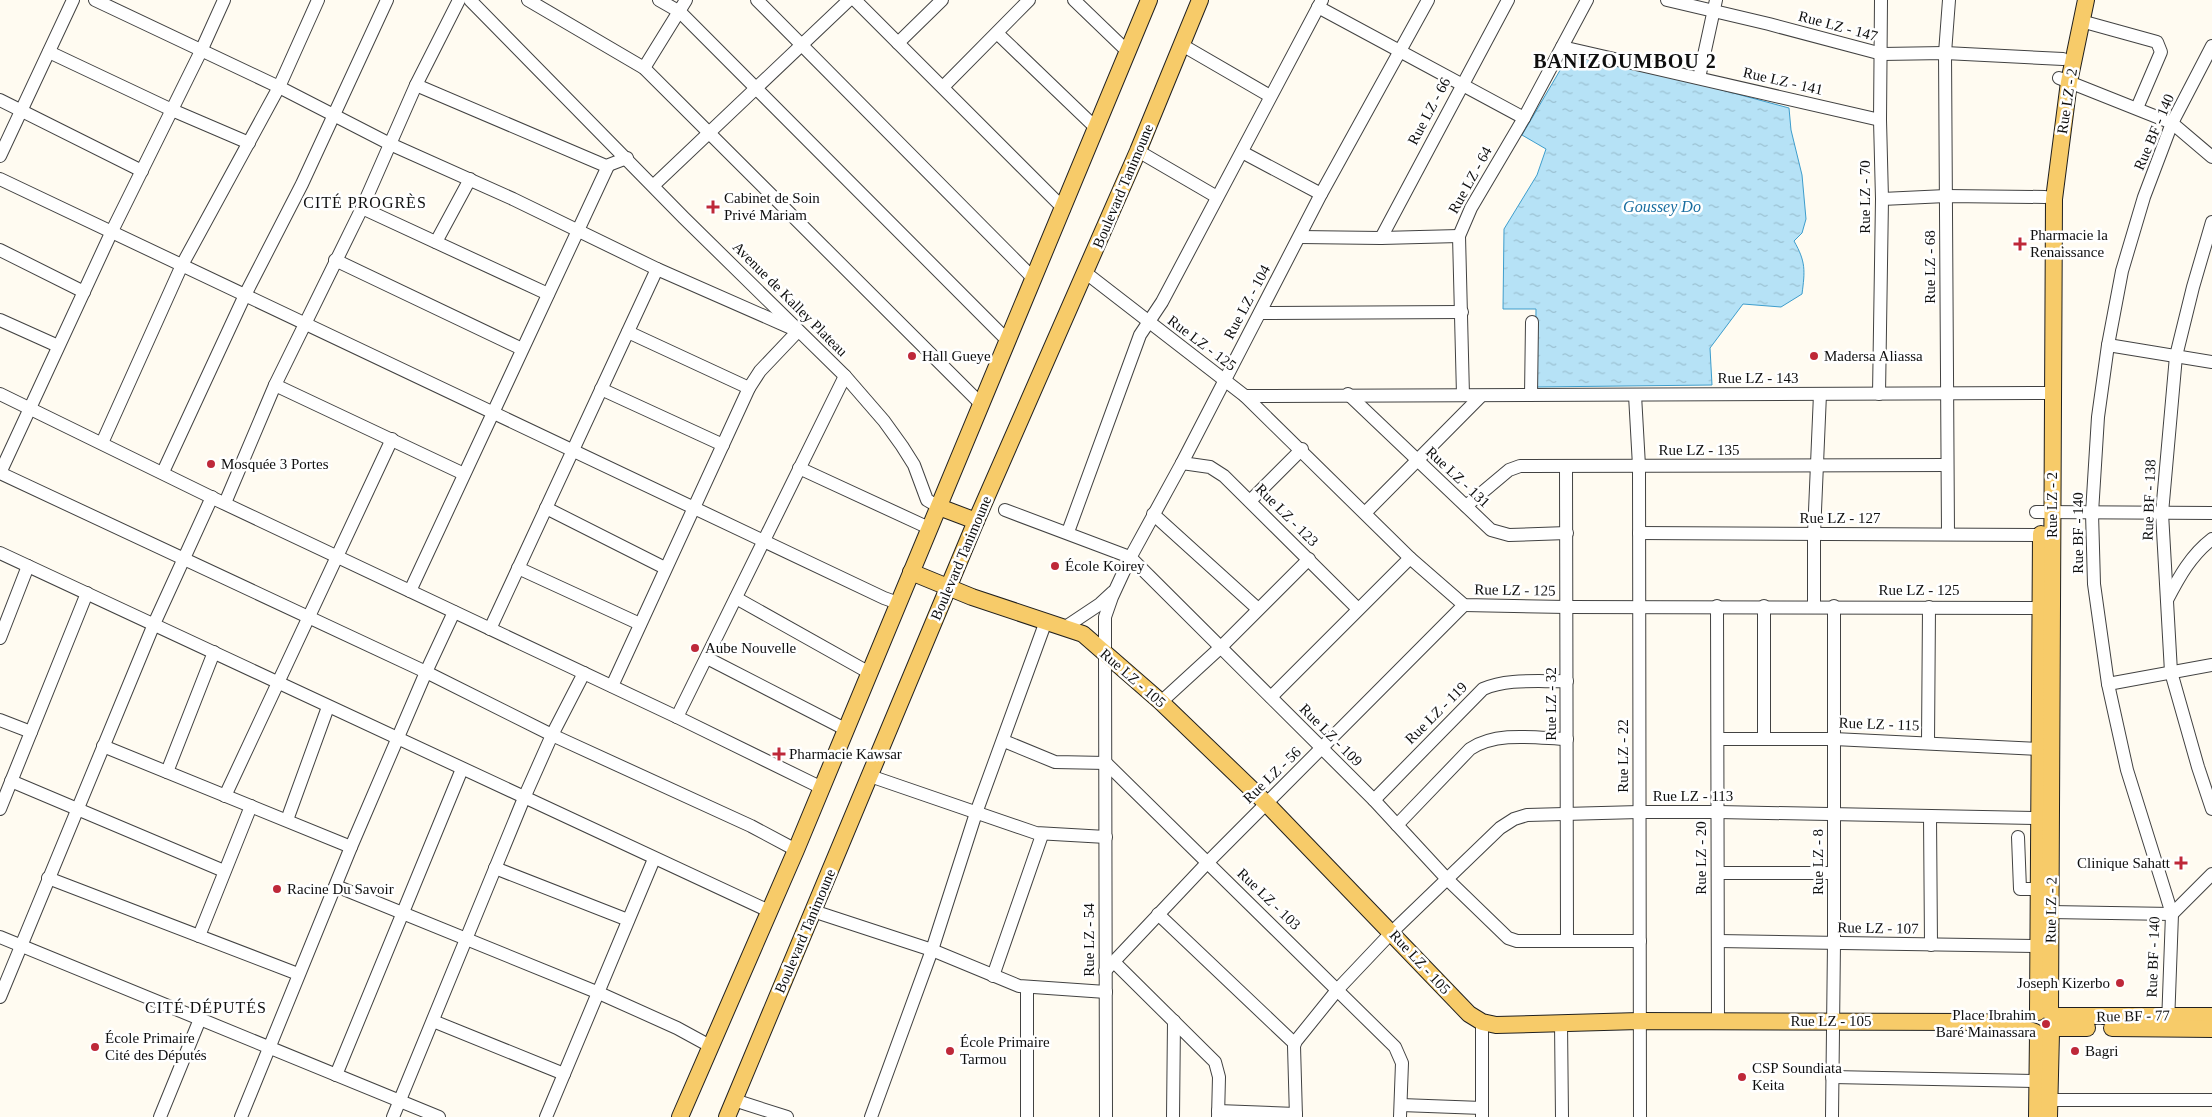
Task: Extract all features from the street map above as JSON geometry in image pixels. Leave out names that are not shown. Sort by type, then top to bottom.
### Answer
[{"type":"main road","points":[[680,1117],[796,850],[820,786],[1064,209],[1149,0]]},
{"type":"main road","name":"Boulevard Tanimoune","points":[[727,1117],[976,521],[1086,273],[1200,0]]},
{"type":"main road","name":"Rue LZ - 2","points":[[2044,1023],[2050,912],[2043,512],[2054,199],[2064,80],[2063,59],[2077,0]]},
{"type":"main road","name":"Rue LZ - 2","points":[[2047,393],[2045,197],[2064,80],[2086,0]]},
{"type":"main road","points":[[939,506],[976,521]]},
{"type":"main road","name":"Rue LZ - 2","points":[[2043,512],[2039,608],[2039,946],[2044,1023]]},
{"type":"main road","name":"Rue LZ - 105","points":[[911,572],[1082,634],[1161,702],[1266,803],[1469,1014],[1482,1022],[1496,1025],[1718,1020],[2044,1023]]},
{"type":"main road","name":"Rue BF - 77","points":[[2044,1023],[2168,1022],[2212,1016]]},
{"type":"main road","name":"Rue BF - 77","points":[[2168,1022],[2212,1029]]},
{"type":"main road","points":[[2037,1117],[2038,1081],[2044,1023]]},
{"type":"main road","points":[[2044,1023],[2049,1117]]},
{"type":"street","points":[[0,156],[73,0]]},
{"type":"street","points":[[95,0],[279,87],[390,144],[578,230],[657,269],[798,331],[760,371],[749,388],[612,686]]},
{"type":"street","points":[[224,0],[201,51],[112,231],[0,473],[426,672],[552,735],[751,826],[796,850]]},
{"type":"street","points":[[102,443],[182,265],[279,87],[318,0]]},
{"type":"street","points":[[163,472],[245,295],[302,184],[387,0]]},
{"type":"street","points":[[225,503],[275,385],[362,208],[416,86],[459,0]]},
{"type":"street","name":"Avenue de Kalley Plateau","points":[[470,0],[798,331],[845,376],[884,421],[902,446],[914,465],[927,500],[939,506]]},
{"type":"street","points":[[528,0],[644,68],[981,404]]},
{"type":"street","points":[[659,0],[680,12],[1007,340]]},
{"type":"street","points":[[644,68],[686,0]]},
{"type":"street","points":[[757,0],[1034,279]]},
{"type":"street","points":[[654,185],[849,0]]},
{"type":"street","points":[[855,0],[1064,209]]},
{"type":"street","points":[[898,43],[942,0]]},
{"type":"street","points":[[942,87],[998,34],[1029,0]]},
{"type":"street","points":[[1074,0],[1127,51]]},
{"type":"street","name":"Rue LZ - 104","points":[[1106,763],[1106,617],[1116,589],[1130,558],[1182,464],[1321,194],[1428,0]]},
{"type":"street","name":"Rue LZ - 66","points":[[1381,238],[1508,0]]},
{"type":"street","name":"Rue LZ - 64","points":[[1457,420],[1462,312],[1459,236],[1471,208],[1524,118],[1587,0]]},
{"type":"street","name":"Rue LZ - 147","points":[[1668,0],[1715,5],[1882,54],[1945,53],[2063,59]]},
{"type":"street","name":"Rue LZ - 70","points":[[1879,394],[1882,199],[1880,120],[1881,0]]},
{"type":"street","name":"Rue LZ - 68","points":[[1948,534],[1945,53],[1949,0]]},
{"type":"street","points":[[1068,532],[1140,335],[1162,302],[1320,4],[1399,52],[1524,118]]},
{"type":"street","points":[[1699,78],[1715,5]]},
{"type":"street","points":[[2081,21],[2157,42],[2161,52],[2137,108]]},
{"type":"street","points":[[998,34],[1096,128]]},
{"type":"street","points":[[1182,45],[1270,96]]},
{"type":"street","name":"Rue LZ - 141","points":[[1562,46],[1880,120]]},
{"type":"street","name":"Rue BF - 140","points":[[2168,1022],[2172,914],[2129,778],[2108,684],[2094,584],[2092,512],[2098,417],[2108,345],[2122,271],[2144,197],[2172,123],[2212,46]]},
{"type":"street","points":[[49,52],[172,110],[249,143]]},
{"type":"street","points":[[2064,80],[2172,123],[2212,157]]},
{"type":"street","points":[[416,86],[608,166]]},
{"type":"street","points":[[0,100],[142,171]]},
{"type":"street","points":[[1138,151],[1217,197]]},
{"type":"street","points":[[1242,152],[1321,194]]},
{"type":"street","points":[[410,591],[608,166],[627,158]]},
{"type":"street","points":[[0,179],[492,414],[898,603]]},
{"type":"street","points":[[436,242],[470,180]]},
{"type":"street","points":[[1882,199],[1946,196],[2045,197]]},
{"type":"street","points":[[362,208],[548,294]]},
{"type":"street","name":"Rue BF - 138","points":[[2212,222],[2193,286],[2176,356],[2162,514],[2166,601],[2172,672],[2198,767],[2212,809]]},
{"type":"street","points":[[1300,237],[1381,238],[1459,236]]},
{"type":"street","points":[[0,250],[84,292]]},
{"type":"street","points":[[335,260],[522,350]]},
{"type":"street","points":[[490,629],[657,269]]},
{"type":"street","name":"Rue LZ - 125","points":[[1086,273],[1245,396],[1302,449],[1410,558],[1464,605],[2039,608]]},
{"type":"street","points":[[1260,313],[1462,312]]},
{"type":"street","points":[[0,320],[58,346]]},
{"type":"street","points":[[1531,395],[1532,322]]},
{"type":"street","points":[[628,332],[749,388]]},
{"type":"street","points":[[2108,345],[2212,362]]},
{"type":"street","points":[[677,717],[845,376]]},
{"type":"street","points":[[275,385],[464,474]]},
{"type":"street","points":[[601,389],[723,445]]},
{"type":"street","name":"Rue LZ - 143","points":[[1458,395],[2047,393]]},
{"type":"street","points":[[0,394],[163,472],[212,498],[820,786]]},
{"type":"street","points":[[1245,396],[1348,394],[1458,395]]},
{"type":"street","name":"Rue LZ - 131","points":[[1348,394],[1490,530],[1499,534],[1567,533]]},
{"type":"street","points":[[1814,606],[1814,534],[1820,394]]},
{"type":"street","name":"Rue LZ - 22","points":[[1635,395],[1639,466],[1640,606],[1640,1117]]},
{"type":"street","points":[[1366,512],[1481,396]]},
{"type":"street","points":[[225,796],[392,439]]},
{"type":"street","points":[[1250,501],[1302,449]]},
{"type":"street","name":"Rue LZ - 123","points":[[1182,464],[1200,465],[1216,470],[1358,608]]},
{"type":"street","name":"Rue LZ - 135","points":[[1466,506],[1509,470],[1520,466],[1947,465]]},
{"type":"street","name":"Rue LZ - 32","points":[[1566,466],[1567,941]]},
{"type":"street","points":[[799,468],[928,528]]},
{"type":"street","points":[[0,996],[154,624],[182,559],[212,498]]},
{"type":"street","points":[[546,508],[665,568]]},
{"type":"street","name":"Rue LZ - 109","points":[[1005,510],[1068,532],[1130,558],[1374,800],[1448,879],[1512,940],[1640,941]]},
{"type":"street","points":[[2043,512],[2212,513]]},
{"type":"street","points":[[1153,514],[1258,610]]},
{"type":"street","name":"Rue LZ - 127","points":[[1639,533],[2041,535]]},
{"type":"street","points":[[2166,601],[2182,572],[2200,548],[2212,538]]},
{"type":"street","points":[[0,553],[398,740],[769,911]]},
{"type":"street","points":[[1271,697],[1410,558]]},
{"type":"street","points":[[1161,702],[1220,647],[1308,559]]},
{"type":"street","points":[[0,638],[28,566]]},
{"type":"street","points":[[518,568],[640,624]]},
{"type":"street","points":[[1064,628],[1100,604],[1116,589]]},
{"type":"street","points":[[0,809],[88,593]]},
{"type":"street","points":[[736,598],[868,672]]},
{"type":"street","name":"Rue LZ - 56","points":[[1110,966],[1208,862],[1464,605]]},
{"type":"street","name":"Rue LZ - 20","points":[[1718,606],[1718,1020]]},
{"type":"street","points":[[1764,606],[1764,739]]},
{"type":"street","name":"Rue LZ - 8","points":[[1832,1117],[1834,1020],[1834,606]]},
{"type":"street","points":[[1928,742],[1929,606]]},
{"type":"street","points":[[245,1116],[269,1047],[298,974],[426,672],[454,612]]},
{"type":"street","points":[[871,1117],[932,950],[976,813],[1004,741],[1046,621]]},
{"type":"street","points":[[167,772],[214,652]]},
{"type":"street","points":[[707,658],[845,729]]},
{"type":"street","points":[[2108,684],[2212,665]]},
{"type":"street","points":[[393,1117],[524,798],[552,735],[584,673]]},
{"type":"street","name":"Rue LZ - 119","points":[[1374,800],[1483,689],[1495,684],[1509,682],[1567,681]]},
{"type":"street","points":[[287,820],[328,707]]},
{"type":"street","points":[[0,720],[31,732]]},
{"type":"street","points":[[1397,825],[1470,749],[1481,742],[1496,738],[1567,739]]},
{"type":"street","name":"Rue LZ - 115","points":[[1718,739],[1834,738],[2039,749]]},
{"type":"street","points":[[1004,741],[1055,762],[1106,763]]},
{"type":"street","points":[[103,746],[352,847]]},
{"type":"street","name":"Rue LZ - 54","points":[[1106,763],[1110,966],[1106,992],[1106,1117]]},
{"type":"street","name":"Rue LZ - 103","points":[[1106,763],[1395,1047],[1402,1063],[1401,1111]]},
{"type":"street","points":[[336,1075],[462,769]]},
{"type":"street","points":[[870,776],[1042,835],[1106,837]]},
{"type":"street","points":[[11,781],[224,871]]},
{"type":"street","points":[[199,936],[251,806]]},
{"type":"street","name":"Rue LZ - 113","points":[[1294,1043],[1338,989],[1392,932],[1500,828],[1514,819],[1527,815],[1718,812],[2039,818]]},
{"type":"street","points":[[1930,816],[1931,945]]},
{"type":"street","points":[[993,976],[1042,835]]},
{"type":"street","points":[[2018,837],[2020,889],[2039,888]]},
{"type":"street","points":[[546,1117],[654,859]]},
{"type":"street","points":[[495,868],[628,920]]},
{"type":"street","points":[[1718,873],[1834,873]]},
{"type":"street","points":[[2050,912],[2172,914],[2212,874]]},
{"type":"street","points":[[48,878],[298,974]]},
{"type":"street","points":[[336,886],[598,993],[677,1028],[710,1046]]},
{"type":"street","points":[[813,911],[932,950],[1027,988],[1106,992]]},
{"type":"street","points":[[1110,966],[1174,1022],[1215,1062],[1218,1069],[1218,1114],[1296,1115],[1294,1043],[1158,914]]},
{"type":"street","points":[[0,937],[440,1117]]},
{"type":"street","name":"Rue LZ - 107","points":[[1718,942],[2039,946]]},
{"type":"street","points":[[1027,988],[1027,1117]]},
{"type":"street","points":[[160,1117],[200,1019]]},
{"type":"street","points":[[433,1021],[564,1074]]},
{"type":"street","points":[[1174,1022],[1174,1117]]},
{"type":"street","points":[[1401,1111],[1482,1113],[1482,1022]]},
{"type":"street","points":[[1562,1023],[1562,1117]]},
{"type":"street","points":[[1832,1077],[2038,1081]]},
{"type":"street","points":[[734,1100],[787,1117]]},
{"type":"street","points":[[2048,1100],[2212,1100]]},
{"type":"water","name":"Goussey Do","points":[[1569,55],[1625,64],[1789,108],[1791,130],[1802,175],[1806,219],[1802,233],[1794,241],[1801,255],[1804,267],[1802,294],[1781,307],[1743,304],[1710,348],[1712,385],[1535,387],[1536,309],[1503,309],[1504,229],[1537,175],[1546,149],[1522,135]]},
{"type":"place","name":"Cabinet de Soin Privé Mariam","points":[[713,207]]},
{"type":"place","name":"Pharmacie la Renaissance","points":[[2020,244]]},
{"type":"place","name":"Hall Gueye","points":[[912,356]]},
{"type":"place","name":"Madersa Aliassa","points":[[1814,356]]},
{"type":"place","name":"Mosquée 3 Portes","points":[[211,464]]},
{"type":"place","name":"École Koirey","points":[[1055,566]]},
{"type":"place","name":"Aube Nouvelle","points":[[695,648]]},
{"type":"place","name":"Pharmacie Kawsar","points":[[779,754]]},
{"type":"place","name":"Clinique Sahatt","points":[[2181,863]]},
{"type":"place","name":"Racine Du Savoir","points":[[277,889]]},
{"type":"place","name":"Joseph Kizerbo","points":[[2120,983]]},
{"type":"place","name":"Place Ibrahim Baré Mainassara","points":[[2046,1024]]},
{"type":"place","name":"École Primaire Cité des Députés","points":[[95,1047]]},
{"type":"place","name":"École Primaire Tarmou","points":[[950,1051]]},
{"type":"place","name":"Bagri","points":[[2075,1051]]},
{"type":"place","name":"CSP Soundiata Keita","points":[[1742,1077]]},
{"type":"district","name":"BANIZOUMBOU 2","points":[[1625,61]]},
{"type":"district","name":"CITÉ PROGRÈS","points":[[365,202]]},
{"type":"district","name":"CITÉ DÉPUTÉS","points":[[206,1007]]}]
